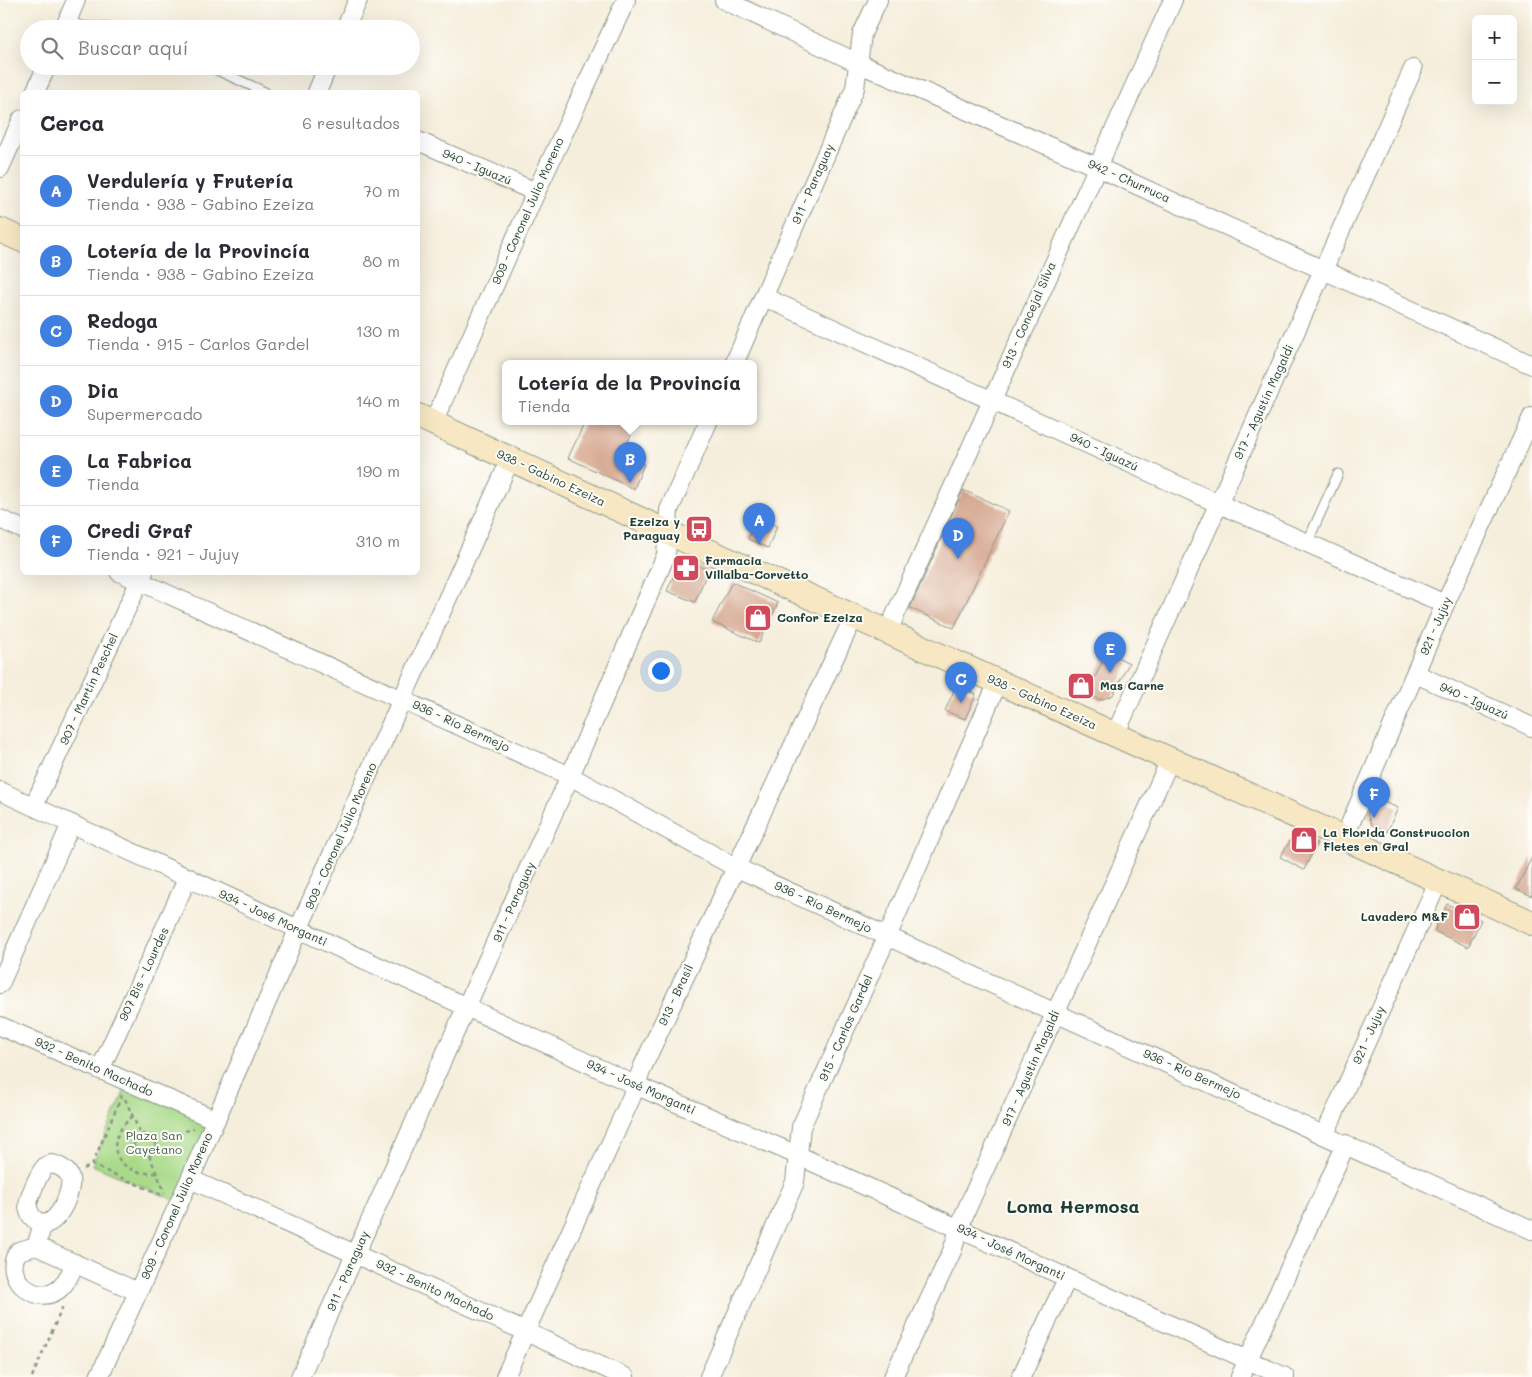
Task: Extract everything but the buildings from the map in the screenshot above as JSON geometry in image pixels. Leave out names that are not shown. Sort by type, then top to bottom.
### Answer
[{"type":"street","points":[[68,20],[76,0]]},
{"type":"street","points":[[349,20],[358,0]]},
{"type":"street","name":"909 - Coronel Julio Moreno","points":[[425,419],[536,192],[626,0]]},
{"type":"street","name":"942 - Churruca","points":[[724,0],[860,64],[1097,166],[1532,366]]},
{"type":"street","name":"911 - Paraguay","points":[[736,360],[855,88],[860,64],[862,34],[878,0]]},
{"type":"street","name":"913 - Concejal Silva","points":[[888,632],[1173,0]]},
{"type":"street","name":"917 - Agustín Magaldi","points":[[1115,734],[1413,69]]},
{"type":"street","points":[[36,90],[42,75]]},
{"type":"street","points":[[318,90],[324,75]]},
{"type":"street","points":[[0,168],[20,123]]},
{"type":"street","name":"940 - Iguazú","points":[[420,142],[536,192]]},
{"type":"street","points":[[0,230],[20,239]]},
{"type":"street","name":"940 - Iguazú","points":[[764,297],[1217,503],[1445,604]]},
{"type":"street","name":"921 - Jujuy","points":[[1344,838],[1445,604],[1532,417]]},
{"type":"street","name":"938 - Gabino Ezeiza","points":[[425,419],[510,460],[1532,923]]},
{"type":"street","name":"911 - Paraguay","points":[[300,1377],[570,776],[666,555],[669,510],[707,425]]},
{"type":"street","name":"909 - Coronel Julio Moreno","points":[[99,1377],[190,1179],[298,930],[510,460]]},
{"type":"street","points":[[0,519],[20,528]]},
{"type":"street","name":"936 - Río Bermejo","points":[[142,577],[570,776],[735,867],[1325,1134],[1532,1230]]},
{"type":"street","name":"907 - Martín Peschel","points":[[34,806],[142,577]]},
{"type":"street","name":"913 - Brasil","points":[[505,1377],[635,1085],[735,867],[854,616]]},
{"type":"street","name":"940 - Iguazú","points":[[1416,674],[1532,727]]},
{"type":"street","name":"915 - Carlos Gardel","points":[[708,1377],[795,1182],[801,1127],[887,937],[998,682]]},
{"type":"street","name":"917 - Agustín Magaldi","points":[[893,1377],[952,1251],[960,1228],[1170,760]]},
{"type":"street","name":"934 - José Morganti","points":[[0,791],[635,1085],[960,1228],[1067,1279],[1286,1377]]},
{"type":"street","points":[[0,984],[71,824]]},
{"type":"street","name":"907 Bis - Lourdes","points":[[100,1070],[188,877]]},
{"type":"street","name":"921 - Jujuy","points":[[1325,1134],[1438,882]]},
{"type":"street","name":"932 - Benito Machado","points":[[0,1026],[100,1070],[125,1088],[216,1120]]},
{"type":"street","points":[[1240,1377],[1346,1144]]},
{"type":"street","points":[[52,1164],[60,1166],[70,1178],[70,1185],[60,1214],[55,1221],[43,1224],[35,1220],[28,1207],[42,1171],[45,1166],[52,1164]]},
{"type":"street","name":"932 - Benito Machado","points":[[190,1179],[625,1377]]},
{"type":"street","points":[[36,1246],[43,1224]]},
{"type":"street","points":[[75,1263],[66,1282],[58,1290],[49,1294],[33,1294],[19,1282],[13,1272],[12,1264],[19,1251],[36,1246],[75,1263],[138,1292]]},
{"type":"street","points":[[1021,1377],[1067,1279]]},
{"type":"lane","points":[[228,75],[261,90]]},
{"type":"lane","points":[[1307,543],[1338,474]]},
{"type":"path","points":[[125,1088],[132,1116],[141,1135]]},
{"type":"path","points":[[70,1178],[92,1165],[125,1088]]},
{"type":"path","points":[[132,1116],[123,1124],[116,1135],[117,1157],[124,1166],[134,1172],[157,1173]]},
{"type":"path","points":[[155,1142],[216,1120]]},
{"type":"path","points":[[148,1134],[155,1142],[155,1148],[150,1155],[140,1155],[135,1150],[134,1143],[141,1135],[148,1134]]},
{"type":"path","points":[[92,1165],[167,1197],[150,1155]]},
{"type":"path","points":[[32,1377],[66,1300]]},
{"type":"green space","name":"Plaza San Cayetano","points":[[128,1083],[216,1120],[179,1202],[92,1165]]},
{"type":"place","name":"Lotería de la Provincía","points":[[630,483]]},
{"type":"place","name":"Ezeiza y Paraguay","points":[[699,529]]},
{"type":"place","name":"Verdulería y Frutería","points":[[759,544]]},
{"type":"place","name":"Dia","points":[[958,559]]},
{"type":"place","name":"Farmacia Villalba-Corvetto","points":[[686,568]]},
{"type":"place","name":"Confor Ezeiza","points":[[758,618]]},
{"type":"place","name":"La Fabrica","points":[[1110,673]]},
{"type":"place","name":"Mas Carne","points":[[1081,686]]},
{"type":"place","name":"Redoga","points":[[961,703]]},
{"type":"place","name":"Credi Graf","points":[[1374,818]]},
{"type":"place","name":"La Florida Construccion Fletes en Gral","points":[[1304,840]]},
{"type":"place","name":"Lavadero M&F","points":[[1467,917]]},
{"type":"district","name":"Loma Hermosa","points":[[1073,1207]]}]
